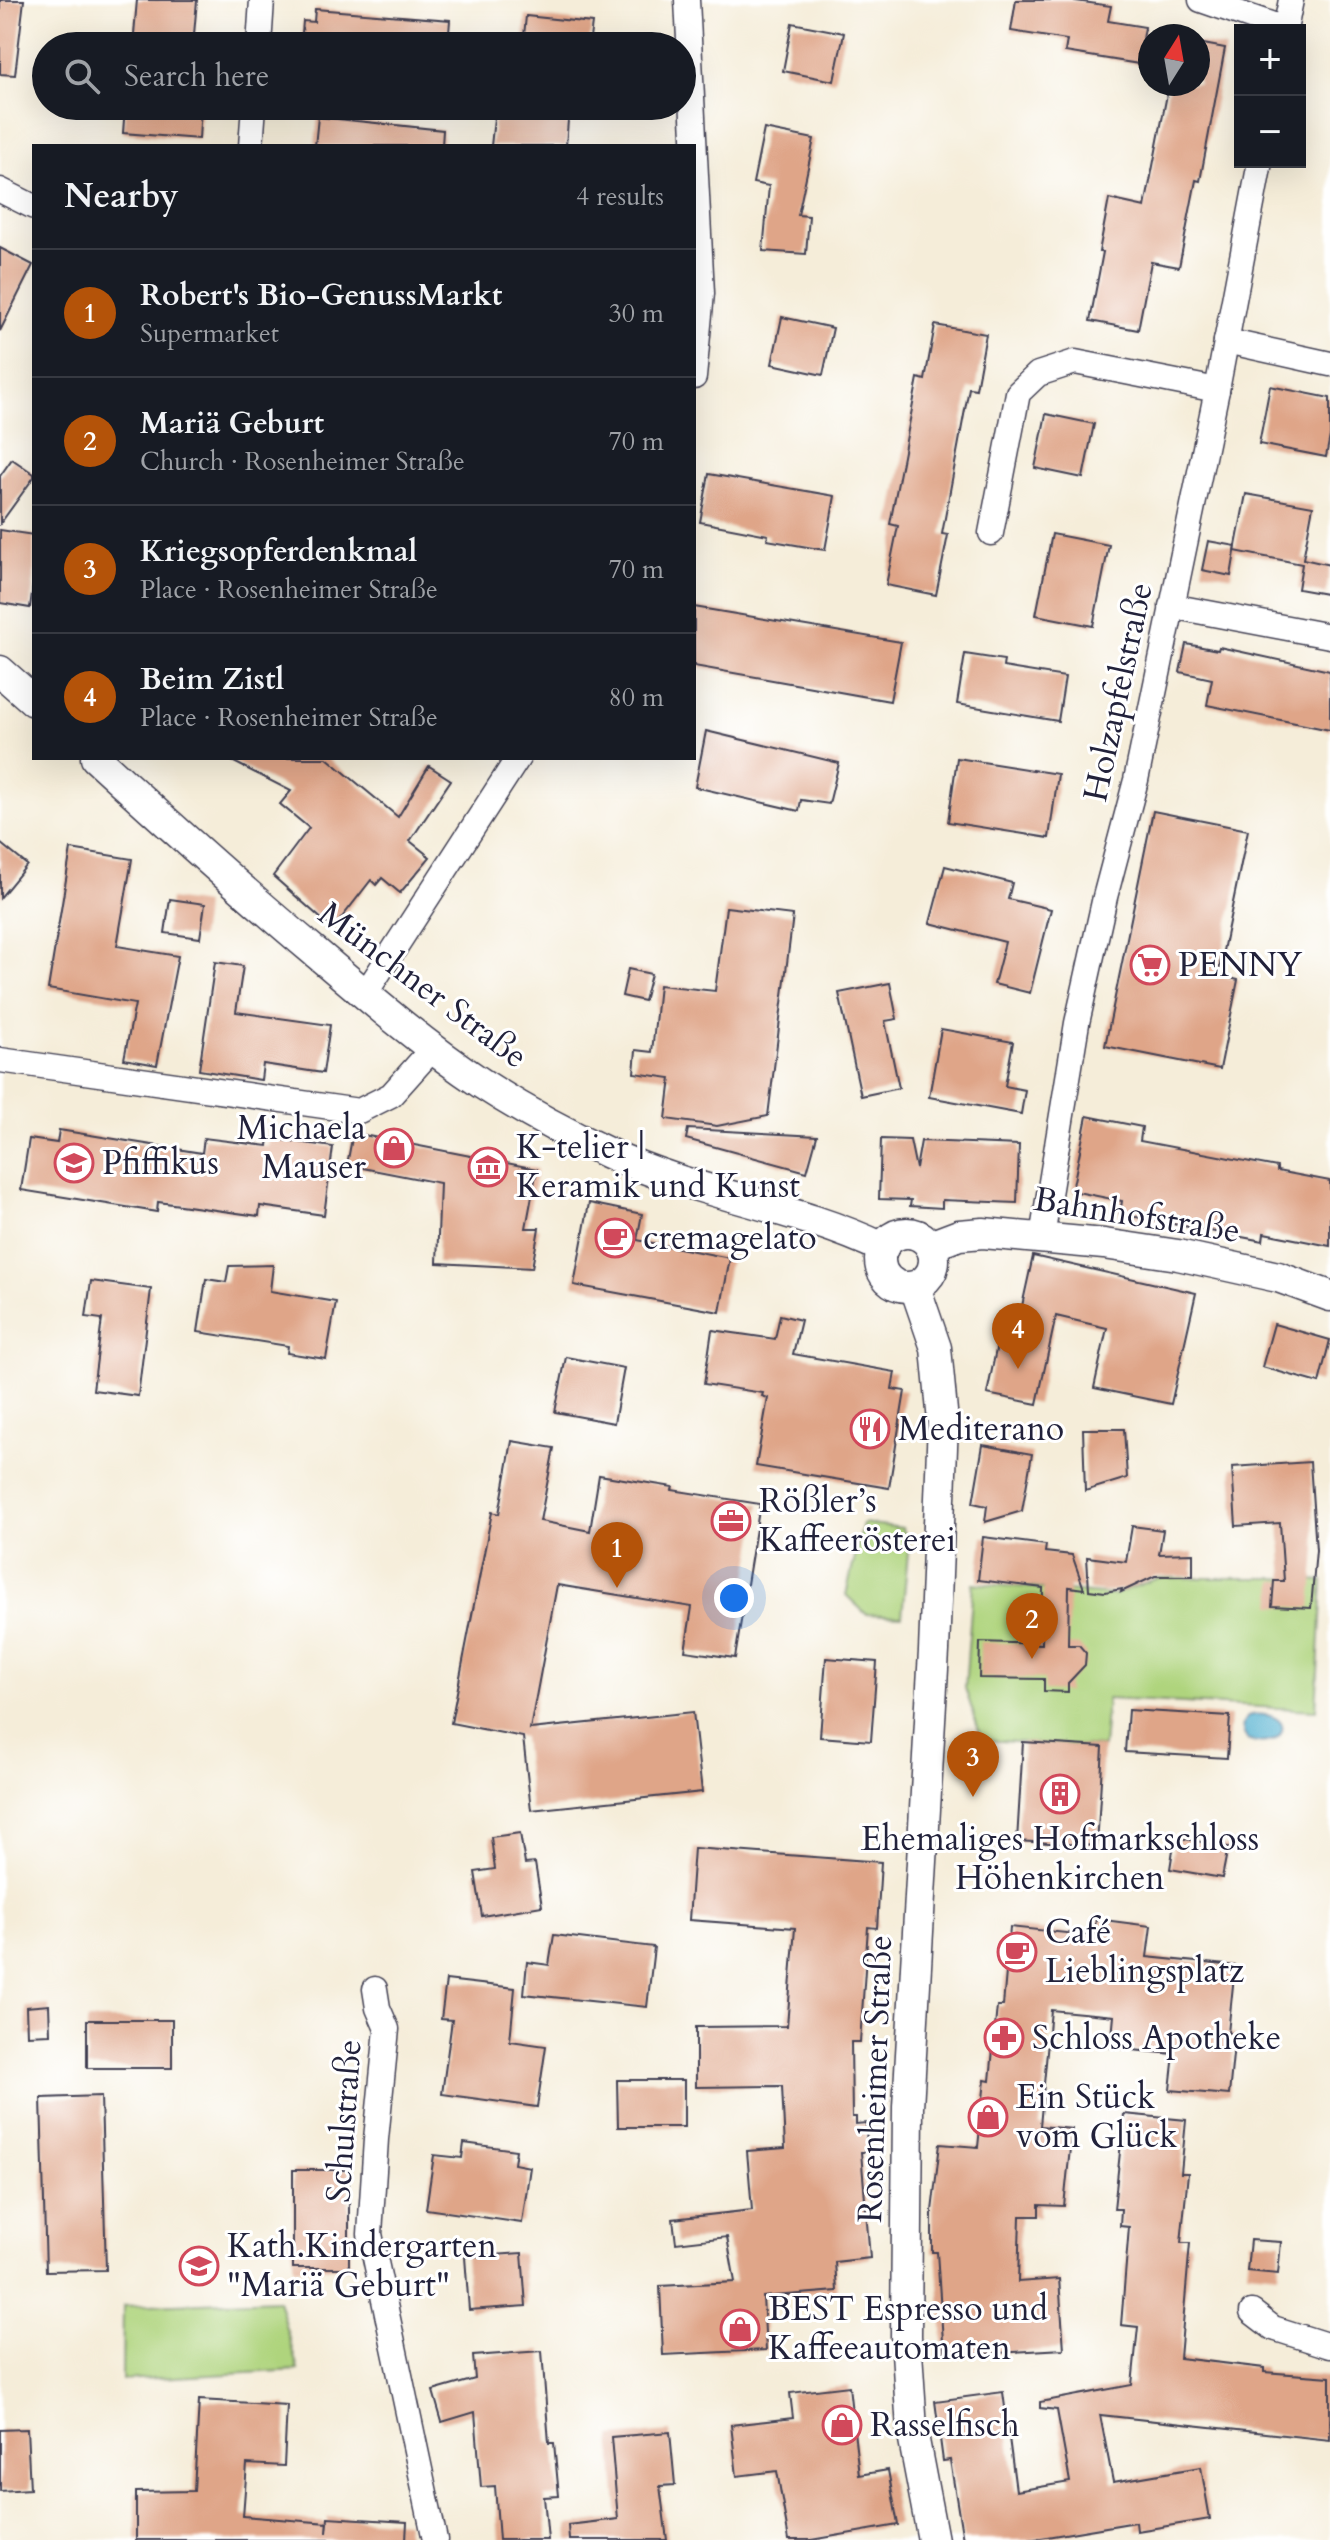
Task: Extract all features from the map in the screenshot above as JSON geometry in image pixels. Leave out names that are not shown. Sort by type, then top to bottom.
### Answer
[{"type":"street","points":[[260,32],[262,0]]},
{"type":"street","points":[[687,0],[689,32]]},
{"type":"street","points":[[1201,0],[1268,24]]},
{"type":"street","points":[[1286,24],[1291,0]]},
{"type":"street","points":[[251,144],[253,120]]},
{"type":"street","points":[[693,120],[694,144]]},
{"type":"street","name":"Holzapfelstraße","points":[[1042,1237],[1077,1023],[1105,897],[1136,780],[1217,390],[1259,168]]},
{"type":"street","points":[[696,176],[702,293],[696,356]]},
{"type":"street","points":[[0,190],[32,206]]},
{"type":"street","points":[[1226,341],[1330,364]]},
{"type":"street","points":[[991,533],[1018,393],[1038,374],[1075,362],[1217,390]]},
{"type":"street","points":[[1171,606],[1330,636]]},
{"type":"street","points":[[0,671],[32,699]]},
{"type":"street","name":"Münchner Straße","points":[[98,760],[242,891],[365,994],[481,1083],[611,1155],[659,1173],[829,1225],[883,1248]]},
{"type":"street","points":[[365,994],[517,760]]},
{"type":"street","points":[[0,1060],[359,1111],[391,1095],[433,1048]]},
{"type":"street","points":[[908,1233],[917,1235],[930,1246],[934,1266],[923,1282],[915,1287],[896,1285],[882,1272],[883,1248],[892,1238],[908,1233]]},
{"type":"street","name":"Bahnhofstraße","points":[[930,1246],[951,1237],[971,1234],[1042,1237],[1178,1255],[1278,1277],[1330,1296]]},
{"type":"street","name":"Rosenheimer Straße","points":[[915,1287],[936,1348],[943,1422],[934,1651],[908,2123],[906,2336],[912,2430],[933,2540]]},
{"type":"street","name":"Schulstraße","points":[[375,1989],[378,2008],[387,2029],[370,2234],[435,2540]]},
{"type":"street","points":[[1252,2312],[1273,2328],[1330,2346]]},
{"type":"green space","points":[[863,1523],[902,1528],[909,1542],[902,1616],[866,1614],[846,1595]]},
{"type":"green space","points":[[1158,1578],[1323,1581],[1316,1710],[1107,1699],[1103,1747],[982,1740],[965,1688],[973,1583],[1113,1595]]},
{"type":"green space","points":[[278,2300],[298,2370],[122,2380],[123,2306]]},
{"type":"water","points":[[1250,1715],[1277,1719],[1282,1731],[1270,1741],[1247,1739],[1242,1726]]},
{"type":"building","points":[[0,0],[24,0],[15,75],[0,74]]},
{"type":"building","points":[[137,0],[197,0],[194,32],[134,32]]},
{"type":"building","points":[[1016,0],[1069,0],[1111,6],[1108,21],[1138,26],[1138,64],[1065,52],[1067,40],[1011,31]]},
{"type":"building","points":[[315,9],[450,20],[449,32],[302,32],[303,21],[314,22]]},
{"type":"building","points":[[526,16],[592,23],[591,32],[524,32]]},
{"type":"building","points":[[792,23],[844,33],[834,81],[783,71]]},
{"type":"building","points":[[1210,45],[1225,48],[1200,181],[1196,180],[1179,267],[1151,262],[1138,330],[1090,321],[1109,199],[1145,207],[1167,96],[1210,96]]},
{"type":"building","points":[[124,120],[200,120],[199,139],[123,133]]},
{"type":"building","points":[[318,120],[443,130],[442,144],[315,144]]},
{"type":"building","points":[[494,120],[568,120],[566,144],[491,144]]},
{"type":"building","points":[[764,129],[814,139],[798,215],[809,216],[806,254],[763,251],[769,186],[753,183]]},
{"type":"building","points":[[0,248],[32,267],[0,331]]},
{"type":"building","points":[[782,317],[833,328],[823,375],[772,364]]},
{"type":"building","points":[[935,325],[986,334],[976,389],[969,388],[942,534],[948,535],[936,595],[886,585],[898,526],[890,524],[918,378],[925,380]]},
{"type":"building","points":[[1270,386],[1330,398],[1330,436],[1326,457],[1259,444]]},
{"type":"building","points":[[1046,414],[1094,424],[1083,478],[1035,468]]},
{"type":"building","points":[[12,459],[32,473],[32,480],[0,524],[0,476]]},
{"type":"building","points":[[709,474],[835,496],[825,550],[767,540],[768,535],[700,522]]},
{"type":"building","points":[[1246,494],[1313,506],[1303,559],[1330,565],[1326,594],[1298,589],[1302,564],[1235,551]]},
{"type":"building","points":[[0,530],[32,535],[30,608],[0,603]]},
{"type":"building","points":[[1052,534],[1109,545],[1093,626],[1036,615]]},
{"type":"building","points":[[1208,541],[1236,546],[1231,576],[1202,570]]},
{"type":"building","points":[[696,607],[901,642],[890,701],[696,666]]},
{"type":"building","points":[[1186,644],[1218,650],[1219,647],[1330,671],[1330,730],[1207,705],[1212,679],[1180,672]]},
{"type":"building","points":[[965,654],[1004,660],[1003,667],[1065,677],[1058,721],[957,704]]},
{"type":"building","points":[[706,731],[839,763],[829,804],[801,800],[799,811],[695,787]]},
{"type":"building","points":[[957,758],[1058,774],[1049,838],[948,822]]},
{"type":"building","points":[[230,760],[329,760],[398,817],[429,766],[451,780],[410,841],[430,857],[400,893],[382,878],[376,885],[371,880],[333,929],[273,876],[309,828],[280,804],[291,791]]},
{"type":"building","points":[[1153,811],[1248,830],[1218,975],[1238,980],[1220,1069],[1105,1046]]},
{"type":"building","points":[[0,843],[27,865],[0,898]]},
{"type":"building","points":[[71,849],[132,859],[117,946],[178,956],[157,1065],[124,1059],[135,1004],[48,989]]},
{"type":"building","points":[[945,866],[1012,883],[1008,899],[1051,909],[1030,993],[994,984],[1005,942],[930,923]]},
{"type":"building","points":[[170,899],[205,904],[200,938],[165,933]]},
{"type":"building","points":[[726,907],[793,915],[768,1116],[717,1126],[666,1119],[671,1078],[634,1073],[636,1050],[652,1052],[659,985],[715,991]]},
{"type":"building","points":[[215,962],[243,966],[236,1012],[330,1025],[323,1073],[263,1064],[261,1080],[199,1070]]},
{"type":"building","points":[[628,969],[651,974],[644,1001],[622,996]]},
{"type":"building","points":[[890,983],[897,1019],[885,1021],[899,1088],[861,1096],[839,993]]},
{"type":"building","points":[[941,1029],[1013,1042],[1005,1086],[1025,1090],[1021,1114],[929,1097]]},
{"type":"building","points":[[1087,1116],[1142,1127],[1140,1141],[1277,1167],[1277,1171],[1330,1181],[1330,1246],[1264,1233],[1263,1241],[1120,1214],[1122,1201],[1072,1191]]},
{"type":"building","points":[[688,1129],[817,1136],[807,1172],[686,1139]]},
{"type":"building","points":[[59,1130],[202,1153],[204,1138],[268,1146],[269,1138],[333,1147],[324,1215],[260,1206],[259,1216],[158,1202],[157,1212],[21,1190],[29,1139],[57,1143]]},
{"type":"building","points":[[353,1133],[537,1169],[526,1228],[539,1228],[532,1268],[437,1263],[440,1183],[347,1165]]},
{"type":"building","points":[[881,1139],[910,1140],[916,1169],[921,1141],[1019,1145],[1017,1203],[942,1200],[942,1208],[910,1206],[911,1200],[879,1199]]},
{"type":"building","points":[[589,1203],[642,1214],[637,1240],[730,1258],[720,1312],[574,1285]]},
{"type":"building","points":[[1033,1256],[1196,1293],[1171,1404],[1094,1388],[1107,1328],[1056,1316],[1037,1404],[987,1394],[999,1335],[1015,1338]]},
{"type":"building","points":[[273,1265],[270,1291],[336,1302],[326,1359],[287,1353],[288,1346],[198,1332],[206,1279],[226,1282],[229,1266]]},
{"type":"building","points":[[91,1281],[151,1289],[138,1396],[93,1390],[102,1319],[86,1317]]},
{"type":"building","points":[[780,1315],[801,1320],[793,1354],[895,1372],[892,1389],[905,1391],[889,1488],[756,1466],[768,1398],[762,1396],[763,1393],[704,1384],[712,1330],[775,1339]]},
{"type":"building","points":[[1274,1324],[1330,1340],[1319,1383],[1262,1367]]},
{"type":"building","points":[[566,1357],[624,1368],[614,1423],[555,1412]]},
{"type":"building","points":[[1083,1429],[1124,1429],[1127,1478],[1085,1491]]},
{"type":"building","points":[[512,1441],[554,1448],[540,1521],[590,1531],[599,1475],[760,1504],[735,1658],[685,1651],[692,1607],[557,1585],[530,1729],[693,1712],[702,1792],[531,1810],[523,1737],[451,1723],[492,1512],[499,1514]]},
{"type":"building","points":[[983,1445],[1032,1454],[1022,1511],[985,1522],[987,1506],[973,1503]]},
{"type":"building","points":[[1310,1462],[1316,1550],[1311,1608],[1272,1606],[1274,1581],[1284,1581],[1280,1523],[1236,1526],[1232,1467]]},
{"type":"building","points":[[1132,1526],[1163,1530],[1159,1554],[1193,1553],[1193,1576],[1155,1576],[1121,1592],[1122,1589],[1105,1592],[1089,1590],[1087,1557],[1126,1562]]},
{"type":"building","points":[[983,1537],[1046,1545],[1045,1552],[1072,1555],[1084,1589],[1069,1587],[1068,1645],[1079,1645],[1086,1653],[1085,1665],[1068,1683],[1068,1692],[1044,1691],[1044,1679],[979,1678],[980,1642],[1042,1644],[1043,1588],[978,1580]]},
{"type":"building","points":[[826,1658],[877,1662],[871,1741],[820,1737]]},
{"type":"building","points":[[1128,1710],[1230,1716],[1227,1758],[1125,1752]]},
{"type":"building","name":"Ehemaliges Hofmarkschloss Höhenkirchen","points":[[1023,1742],[1103,1747],[1097,1846],[1017,1841]]},
{"type":"building","points":[[520,1833],[525,1864],[535,1863],[542,1906],[482,1916],[475,1872],[495,1869],[491,1837]]},
{"type":"building","points":[[1175,1837],[1228,1847],[1222,1878],[1170,1869]]},
{"type":"building","points":[[694,1848],[881,1862],[877,1928],[868,1927],[860,2042],[851,2042],[852,2117],[856,2117],[856,2124],[866,2123],[867,2152],[861,2152],[870,2258],[835,2262],[837,2291],[763,2297],[766,2350],[663,2355],[660,2286],[735,2282],[727,2237],[676,2243],[673,2219],[752,2210],[747,2151],[785,2148],[782,2086],[696,2087],[696,2027],[787,2026],[795,1928],[689,1920]]},
{"type":"building","points":[[1096,1919],[1151,1926],[1147,1957],[1235,1966],[1228,2033],[1235,2034],[1229,2095],[1170,2090],[1174,2054],[1111,2048],[1114,2016],[1051,2010],[1040,2126],[1072,2129],[1064,2206],[1039,2205],[1039,2216],[1020,2216],[1018,2282],[1059,2279],[1064,2349],[944,2356],[937,2252],[932,2252],[932,2211],[940,2144],[978,2147],[985,2080],[990,2081],[997,2006],[1003,2006],[1010,1927],[1094,1936]]},
{"type":"building","points":[[554,1935],[654,1947],[647,2007],[524,1994],[527,1962],[549,1965]]},
{"type":"building","points":[[446,1980],[515,1988],[510,2041],[546,2046],[537,2107],[442,2094],[452,2020],[441,2019]]},
{"type":"building","points":[[49,2005],[50,2034],[27,2035],[26,2007]]},
{"type":"building","points":[[87,2020],[172,2020],[172,2068],[87,2068]]},
{"type":"building","points":[[617,2080],[684,2080],[684,2127],[618,2127]]},
{"type":"building","points":[[101,2096],[106,2270],[46,2271],[41,2098]]},
{"type":"building","points":[[1124,2114],[1186,2120],[1181,2173],[1188,2173],[1181,2243],[1190,2243],[1180,2358],[1264,2368],[1264,2372],[1330,2377],[1330,2440],[1100,2415],[1113,2482],[1201,2467],[1210,2519],[1137,2531],[1136,2522],[1029,2540],[963,2540],[950,2460],[943,2461],[935,2401],[1003,2392],[1016,2491],[1070,2482],[1057,2410],[1040,2408],[1040,2402],[1132,2385],[1138,2327],[1121,2325],[1129,2227],[1120,2226],[1121,2209],[1114,2209]]},
{"type":"building","points":[[464,2143],[516,2150],[514,2164],[530,2167],[522,2223],[426,2209],[434,2155],[462,2158]]},
{"type":"building","points":[[293,2170],[349,2170],[349,2268],[293,2268]]},
{"type":"building","points":[[1250,2240],[1281,2242],[1278,2274],[1247,2271]]},
{"type":"building","points":[[522,2253],[526,2306],[469,2310],[465,2257]]},
{"type":"building","points":[[542,2351],[549,2443],[554,2443],[559,2496],[544,2497],[548,2540],[499,2540],[495,2486],[481,2487],[475,2412],[442,2422],[433,2391],[475,2379],[473,2356]]},
{"type":"building","points":[[849,2386],[859,2475],[888,2470],[898,2525],[812,2540],[789,2540],[777,2471],[737,2476],[731,2425],[793,2418],[790,2393]]},
{"type":"building","points":[[199,2400],[287,2405],[284,2466],[247,2464],[243,2516],[328,2523],[328,2517],[407,2522],[406,2540],[136,2540],[136,2492],[194,2491]]},
{"type":"building","points":[[27,2429],[30,2489],[0,2491],[0,2430]]},
{"type":"building","points":[[670,2432],[675,2485],[660,2486],[667,2540],[569,2540],[568,2525],[618,2519],[611,2437]]},
{"type":"place","name":"PENNY","points":[[1150,965]]},
{"type":"place","name":"Michaela Mauser","points":[[394,1148]]},
{"type":"place","name":"Pfiffikus","points":[[74,1163]]},
{"type":"place","name":"K-telier | Keramik und Kunst","points":[[488,1167]]},
{"type":"place","name":"cremagelato","points":[[615,1238]]},
{"type":"place","name":"Beim Zistl","points":[[1018,1369]]},
{"type":"place","name":"Mediterano","points":[[870,1429]]},
{"type":"place","name":"Rößler’s Kaffeerösterei","points":[[731,1521]]},
{"type":"place","name":"Robert's Bio-GenussMarkt","points":[[617,1588]]},
{"type":"place","name":"Mariä Geburt","points":[[1032,1659]]},
{"type":"place","name":"Ehemaliges Hofmarkschloss Höhenkirchen","points":[[1060,1794]]},
{"type":"place","name":"Kriegsopferdenkmal","points":[[973,1797]]},
{"type":"place","name":"Café Lieblingsplatz","points":[[1017,1952]]},
{"type":"place","name":"Schloss Apotheke","points":[[1004,2038]]},
{"type":"place","name":"Ein Stück vom Glück","points":[[988,2117]]},
{"type":"place","name":"Kath.Kindergarten \"Mariä Geburt\"","points":[[199,2266]]},
{"type":"place","name":"BEST Espresso und Kaffeeautomaten","points":[[740,2329]]},
{"type":"place","name":"Rasselfisch","points":[[842,2425]]}]
